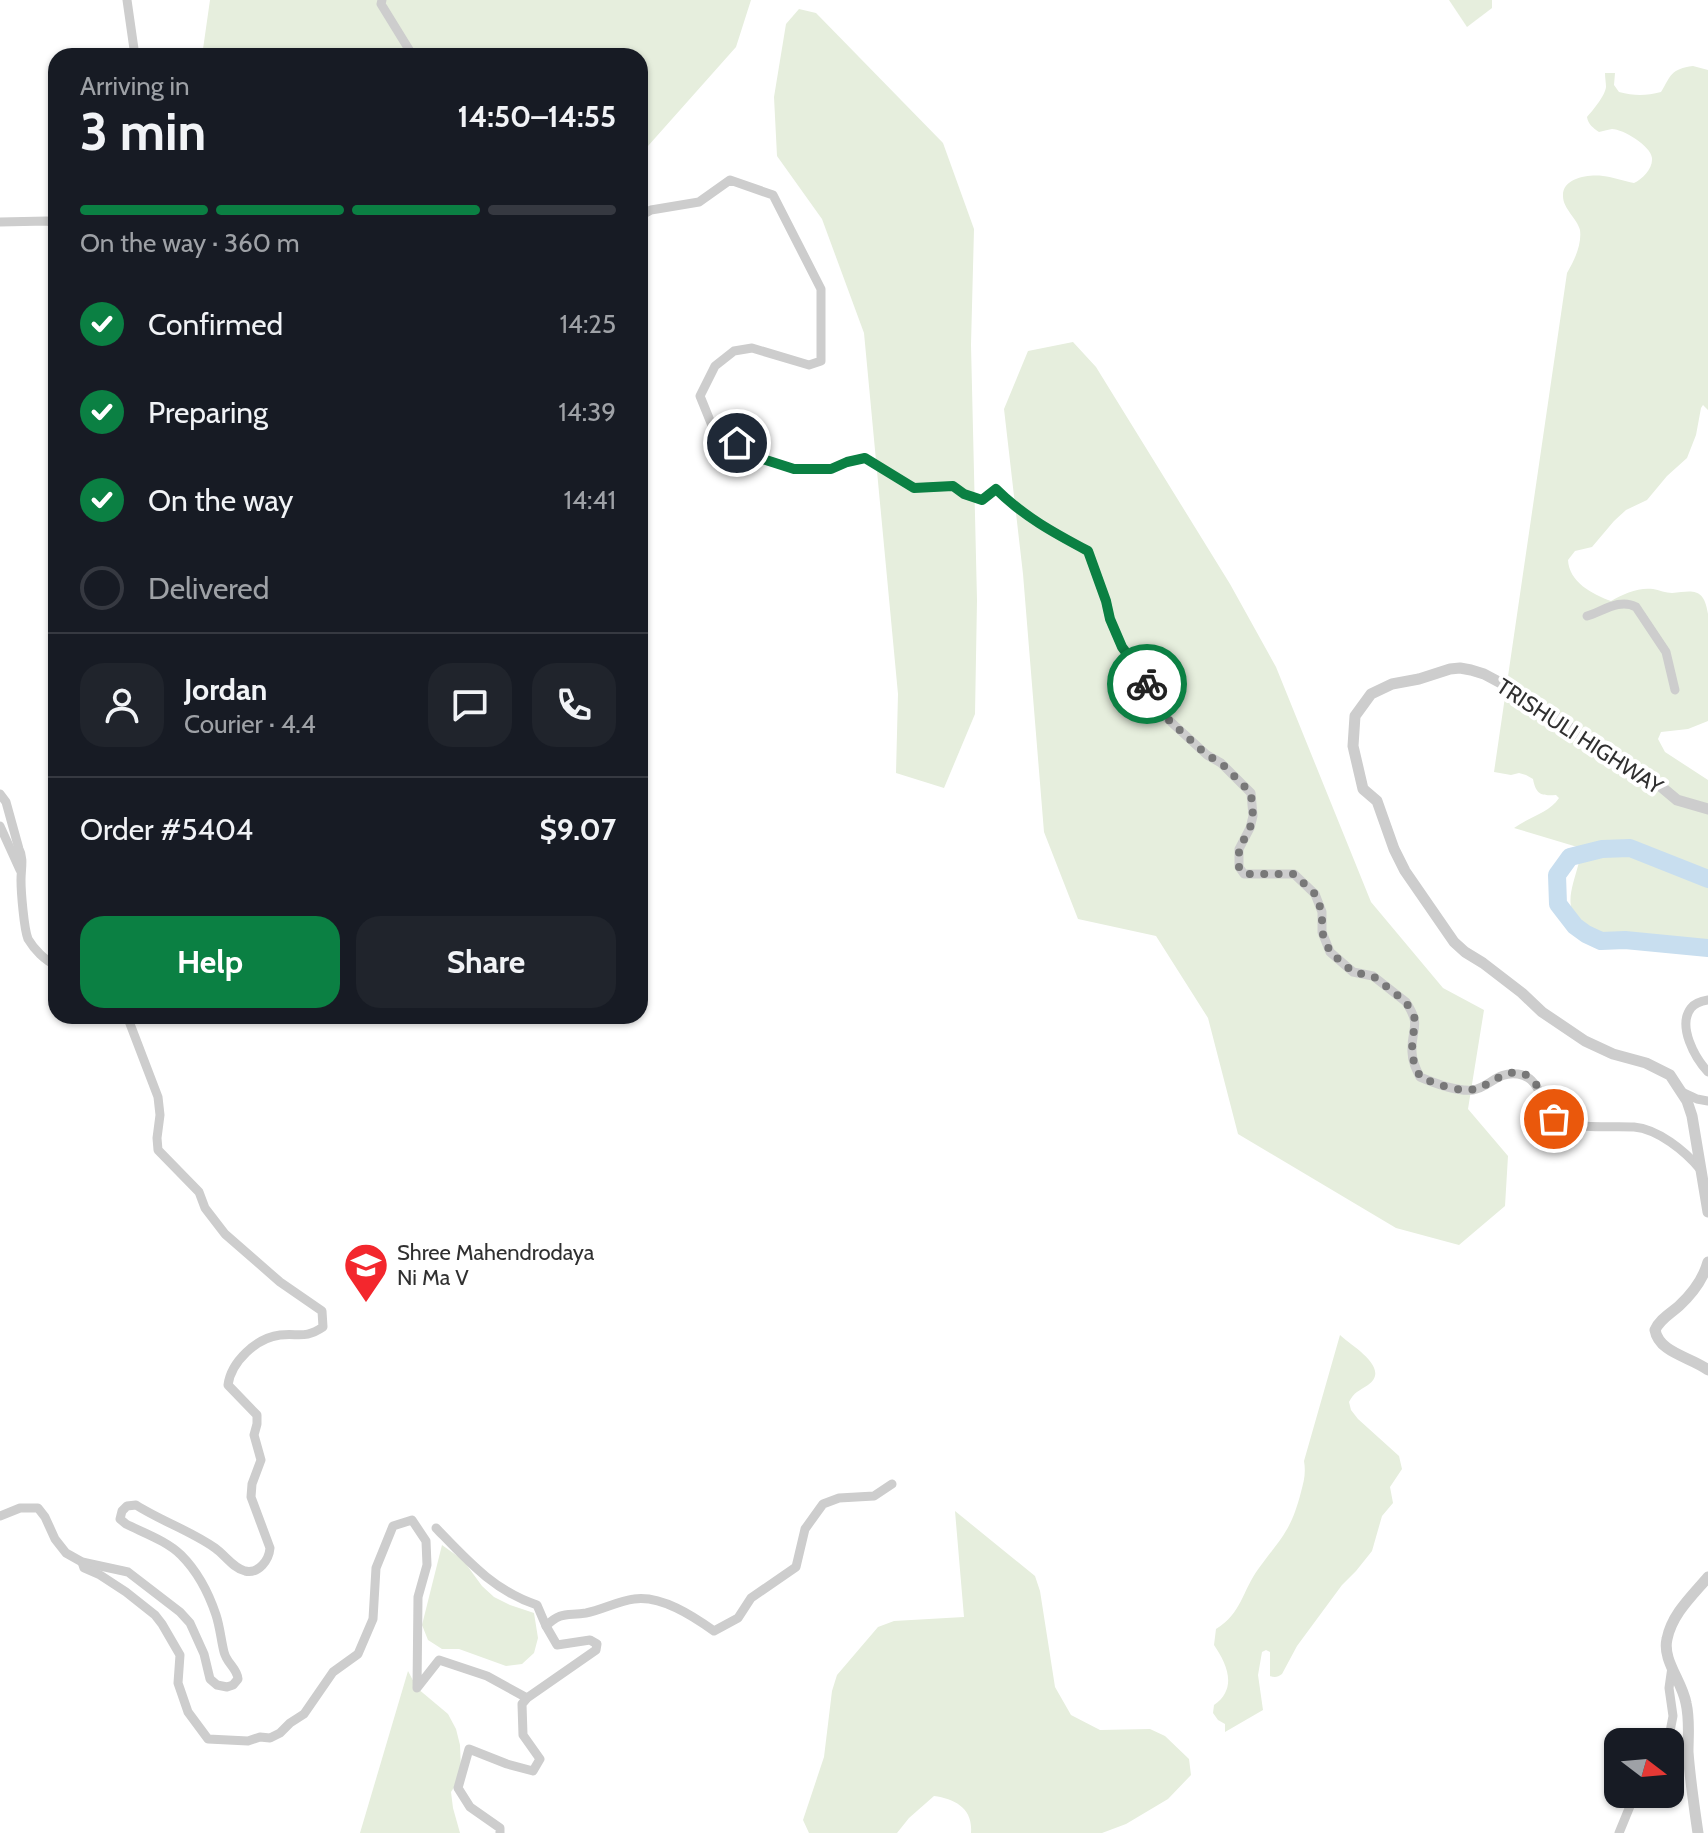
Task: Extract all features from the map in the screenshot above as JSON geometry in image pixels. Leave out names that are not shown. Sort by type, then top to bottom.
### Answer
[{"type":"street","points":[[127,0],[134,48]]},
{"type":"street","points":[[382,0],[381,4],[408,48]]},
{"type":"street","points":[[648,212],[699,202],[730,180],[773,195],[821,289],[821,361],[809,365],[752,348],[734,351],[715,366],[700,396],[713,428],[760,458],[794,469],[831,469],[865,458],[914,488],[953,486],[964,494],[982,500],[996,489],[1039,525],[1088,551],[1122,647],[1144,677],[1159,711],[1207,755],[1221,763],[1251,793],[1253,816],[1239,849],[1239,867],[1244,874],[1294,874],[1315,894],[1322,912],[1322,932],[1330,952],[1353,972],[1373,976],[1410,1008],[1415,1019],[1413,1059],[1420,1077],[1441,1086],[1474,1090],[1499,1076],[1519,1074],[1528,1077],[1542,1093],[1547,1110],[1554,1119],[1593,1127],[1646,1129],[1680,1150],[1701,1170]]},
{"type":"street","points":[[0,222],[48,221]]},
{"type":"street","points":[[1587,616],[1621,603],[1636,607],[1666,652],[1675,690]]},
{"type":"street","name":"TRISHULI HIGHWAY","points":[[1682,1092],[1670,1075],[1585,1041],[1542,1012],[1522,993],[1454,942],[1405,871],[1377,801],[1363,789],[1353,746],[1355,716],[1371,694],[1392,684],[1450,669],[1471,670],[1527,697],[1601,752],[1646,774],[1677,800],[1708,809]]},
{"type":"street","points":[[0,794],[6,802],[22,853],[21,883],[27,937],[48,960]]},
{"type":"street","points":[[0,826],[21,873]]},
{"type":"street","points":[[1708,1000],[1690,1008],[1687,1035],[1690,1046],[1708,1072]]},
{"type":"street","points":[[0,1516],[20,1508],[38,1508],[66,1553],[82,1562],[128,1572],[180,1612],[190,1623],[204,1654],[210,1679],[217,1685],[227,1687],[238,1679],[237,1671],[224,1654],[217,1617],[194,1572],[180,1554],[120,1519],[127,1506],[136,1505],[214,1547],[246,1571],[255,1571],[263,1565],[269,1557],[270,1548],[251,1497],[252,1484],[261,1460],[254,1435],[257,1415],[228,1385],[229,1375],[246,1352],[261,1342],[278,1335],[313,1334],[323,1327],[322,1311],[280,1282],[225,1234],[205,1208],[199,1192],[158,1150],[158,1097],[130,1024]]},
{"type":"street","points":[[1682,1092],[1692,1116],[1708,1212]]},
{"type":"street","points":[[1682,1092],[1708,1101]]},
{"type":"street","points":[[1708,1262],[1701,1280],[1690,1295],[1661,1320],[1655,1330],[1656,1337],[1665,1347],[1708,1370]]},
{"type":"street","points":[[546,1626],[556,1616],[588,1613],[636,1598],[661,1602],[690,1613],[714,1631],[738,1618],[751,1598],[796,1567],[805,1529],[823,1504],[844,1498],[874,1496],[892,1484]]},
{"type":"street","points":[[82,1562],[84,1568],[126,1592],[162,1624],[180,1655],[178,1683],[188,1712],[208,1739],[248,1741],[270,1738],[280,1733],[304,1714],[333,1672],[358,1654],[373,1619],[376,1568],[393,1526],[412,1520],[426,1541],[427,1565],[418,1597],[417,1688],[439,1660],[487,1676],[527,1698]]},
{"type":"street","points":[[436,1528],[485,1577],[518,1599],[537,1605],[557,1645],[590,1640],[597,1644],[596,1650],[522,1704],[523,1735],[540,1759],[533,1771],[469,1749],[458,1788],[470,1807],[500,1828],[500,1833]]},
{"type":"street","points":[[1698,1833],[1688,1752],[1689,1717],[1683,1689],[1668,1660],[1666,1642],[1671,1624],[1708,1577]]},
{"type":"street","points":[[1671,1728],[1673,1716],[1669,1688],[1672,1667]]},
{"type":"street","points":[[1619,1833],[1630,1808]]},
{"type":"street","points":[[1624,1822],[1626,1833]]},
{"type":"green space","points":[[210,0],[751,0],[736,47],[648,146],[648,48],[203,48]]},
{"type":"green space","points":[[1449,0],[1492,0],[1492,8],[1467,27]]},
{"type":"green space","points":[[799,9],[816,13],[943,143],[974,229],[971,345],[977,600],[975,714],[944,788],[896,773],[898,694],[864,333],[822,219],[777,156],[774,97],[786,24]]},
{"type":"green space","points":[[1693,66],[1708,70],[1708,410],[1703,405],[1701,408],[1696,435],[1687,458],[1647,500],[1626,510],[1592,547],[1575,551],[1568,560],[1577,581],[1589,591],[1611,601],[1648,589],[1696,593],[1704,599],[1708,614],[1708,721],[1688,729],[1661,732],[1658,739],[1665,752],[1708,780],[1708,942],[1595,932],[1584,925],[1572,910],[1571,893],[1579,862],[1594,852],[1514,828],[1544,811],[1559,798],[1540,793],[1533,779],[1526,775],[1494,772],[1567,273],[1580,241],[1580,230],[1565,205],[1564,190],[1577,178],[1591,176],[1634,183],[1651,166],[1650,153],[1636,139],[1612,129],[1599,132],[1588,122],[1587,117],[1605,91],[1605,73],[1615,73],[1614,85],[1619,92],[1645,95],[1661,92],[1672,74]]},
{"type":"green space","points":[[1073,342],[1096,367],[1230,584],[1276,667],[1371,902],[1443,988],[1484,1010],[1468,1109],[1508,1156],[1505,1206],[1459,1245],[1396,1228],[1238,1134],[1208,1018],[1156,936],[1078,919],[1044,832],[1023,574],[1004,409],[1028,351]]},
{"type":"green space","points":[[1340,1335],[1367,1357],[1375,1371],[1374,1378],[1349,1402],[1358,1419],[1399,1456],[1402,1469],[1390,1487],[1393,1503],[1382,1516],[1372,1551],[1342,1585],[1297,1646],[1282,1674],[1270,1676],[1270,1652],[1262,1652],[1258,1675],[1263,1710],[1225,1732],[1225,1724],[1213,1713],[1214,1705],[1228,1684],[1226,1668],[1214,1645],[1216,1629],[1237,1609],[1253,1577],[1293,1516],[1304,1481],[1304,1461]]},
{"type":"green space","points":[[955,1511],[1035,1576],[1055,1687],[1071,1715],[1100,1730],[1150,1729],[1165,1736],[1189,1759],[1191,1775],[1168,1799],[1126,1824],[1102,1833],[971,1833],[969,1817],[961,1806],[934,1796],[897,1833],[809,1833],[803,1820],[824,1757],[832,1691],[837,1675],[878,1627],[894,1621],[964,1617]]},
{"type":"green space","points":[[442,1545],[463,1560],[494,1597],[534,1613],[538,1638],[534,1653],[522,1664],[506,1666],[459,1649],[442,1649],[428,1640],[422,1625]]},
{"type":"green space","points":[[408,1671],[417,1688],[448,1714],[456,1729],[461,1770],[460,1778],[451,1792],[460,1833],[360,1833]]},
{"type":"waterway","points":[[1708,879],[1630,848],[1602,849],[1570,857],[1557,875],[1558,904],[1575,926],[1586,934],[1601,941],[1625,940],[1708,948]]},
{"type":"way so far","points":[[1147,684],[1159,711],[1207,755],[1221,763],[1251,793],[1253,816],[1239,849],[1239,867],[1244,874],[1294,874],[1315,894],[1322,912],[1322,932],[1330,952],[1353,972],[1373,976],[1406,1002],[1415,1019],[1412,1048],[1420,1077],[1441,1086],[1474,1090],[1499,1076],[1519,1074],[1528,1077],[1542,1093],[1547,1110],[1554,1119]]},
{"type":"place","name":"Shree Mahendrodaya Ni Ma V","points":[[366,1304]]},
{"type":"route","points":[[737,443],[760,458],[794,469],[831,469],[865,458],[914,488],[953,486],[964,494],[982,500],[996,489],[1039,525],[1088,551],[1122,647],[1147,684]]}]
